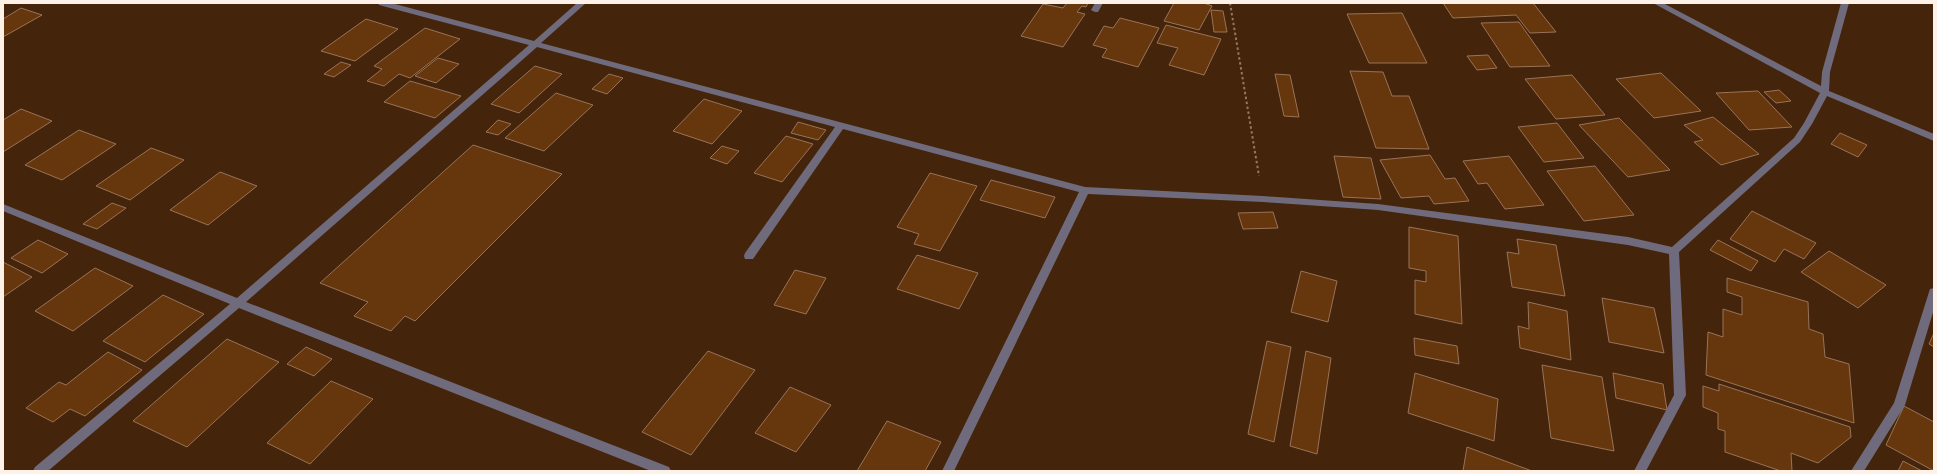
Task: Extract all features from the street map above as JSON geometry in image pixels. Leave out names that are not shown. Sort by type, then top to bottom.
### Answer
[{"type":"street","points":[[382,3],[1085,190],[1263,199],[1378,207],[1628,242],[1674,251]]},
{"type":"street","points":[[39,471],[238,303],[526,52],[534,43],[582,3]]},
{"type":"street","points":[[1095,10],[1099,3]]},
{"type":"street","points":[[1657,3],[1825,92],[1934,138]]},
{"type":"street","points":[[1674,251],[1797,140],[1808,124],[1825,92],[1826,72],[1845,3]]},
{"type":"street","points":[[749,256],[841,125]]},
{"type":"street","points":[[948,471],[1085,190]]},
{"type":"street","points":[[3,207],[238,303],[665,471]]},
{"type":"street","points":[[1640,471],[1680,395],[1674,251]]},
{"type":"street","points":[[1857,471],[1899,405],[1934,292]]},
{"type":"path","points":[[1230,3],[1263,199]]},
{"type":"building","points":[[1067,3],[1088,3],[1086,7],[1082,6],[1077,12],[1085,14],[1063,47],[1021,36],[1043,4],[1063,8]]},
{"type":"building","points":[[1174,3],[1204,3],[1212,6],[1199,30],[1164,21]]},
{"type":"building","points":[[1443,3],[1533,3],[1556,32],[1530,33],[1516,15],[1453,18]]},
{"type":"building","points":[[21,8],[42,15],[3,37],[3,19]]},
{"type":"building","points":[[1211,10],[1223,11],[1227,32],[1214,32]]},
{"type":"building","points":[[1402,13],[1427,63],[1369,63],[1347,14]]},
{"type":"building","points":[[1120,18],[1159,28],[1138,67],[1102,57],[1107,49],[1093,45],[1104,26],[1113,28]]},
{"type":"building","points":[[366,19],[398,29],[355,61],[321,51]]},
{"type":"building","points":[[1519,22],[1550,66],[1510,67],[1481,23]]},
{"type":"building","points":[[1166,25],[1221,39],[1204,75],[1169,65],[1178,48],[1157,43]]},
{"type":"building","points":[[425,28],[460,39],[410,78],[399,74],[384,86],[367,81],[382,69],[374,66]]},
{"type":"building","points":[[1488,55],[1497,68],[1477,70],[1467,56]]},
{"type":"building","points":[[438,58],[459,64],[436,83],[415,76]]},
{"type":"building","points":[[341,62],[351,65],[334,77],[324,74]]},
{"type":"building","points":[[535,66],[562,74],[519,113],[491,104]]},
{"type":"building","points":[[1350,71],[1383,72],[1392,96],[1409,96],[1429,149],[1376,148]]},
{"type":"building","points":[[1661,73],[1701,111],[1654,118],[1616,79]]},
{"type":"building","points":[[609,74],[623,78],[607,94],[592,89]]},
{"type":"building","points":[[1275,74],[1290,75],[1299,117],[1284,116]]},
{"type":"building","points":[[1572,75],[1605,115],[1556,119],[1525,79]]},
{"type":"building","points":[[410,81],[461,96],[435,118],[384,102]]},
{"type":"building","points":[[1779,90],[1791,101],[1776,103],[1764,92]]},
{"type":"building","points":[[1758,91],[1792,127],[1749,130],[1716,93]]},
{"type":"building","points":[[556,93],[593,105],[544,151],[505,138]]},
{"type":"building","points":[[704,99],[742,111],[712,144],[673,131]]},
{"type":"building","points":[[21,109],[52,121],[3,152],[3,120]]},
{"type":"building","points":[[1713,117],[1759,154],[1721,165],[1694,142],[1703,140],[1684,125]]},
{"type":"building","points":[[1619,118],[1670,170],[1628,177],[1579,125]]},
{"type":"building","points":[[498,120],[511,124],[498,135],[486,132]]},
{"type":"building","points":[[798,122],[826,130],[818,140],[791,133]]},
{"type":"building","points":[[1557,123],[1584,158],[1544,162],[1518,127]]},
{"type":"building","points":[[79,130],[116,144],[62,180],[25,165]]},
{"type":"building","points":[[1840,133],[1867,145],[1858,157],[1831,144]]},
{"type":"building","points":[[786,136],[813,144],[782,182],[754,173]]},
{"type":"building","points":[[473,145],[562,174],[415,321],[405,316],[391,331],[354,316],[368,302],[320,283]]},
{"type":"building","points":[[722,146],[739,151],[727,164],[710,158]]},
{"type":"building","points":[[151,148],[184,160],[130,200],[96,186]]},
{"type":"building","points":[[1430,155],[1445,179],[1455,178],[1469,201],[1434,204],[1429,196],[1401,198],[1380,160]]},
{"type":"building","points":[[1334,156],[1371,158],[1381,199],[1343,197]]},
{"type":"building","points":[[1509,156],[1544,205],[1505,209],[1487,183],[1478,184],[1463,161]]},
{"type":"building","points":[[1595,166],[1634,215],[1584,221],[1547,171]]},
{"type":"building","points":[[220,172],[257,186],[208,225],[170,210]]},
{"type":"building","points":[[930,173],[977,186],[940,251],[914,244],[919,234],[897,227]]},
{"type":"building","points":[[991,180],[1055,197],[1045,218],[980,200]]},
{"type":"building","points":[[112,203],[126,208],[97,229],[83,224]]},
{"type":"building","points":[[1752,211],[1816,243],[1804,259],[1784,249],[1775,262],[1730,239]]},
{"type":"building","points":[[1273,212],[1278,228],[1243,229],[1238,213]]},
{"type":"building","points":[[1409,227],[1458,236],[1462,324],[1415,314],[1415,280],[1426,282],[1426,271],[1409,268]]},
{"type":"building","points":[[1517,239],[1556,245],[1565,296],[1512,287],[1507,252],[1519,254]]},
{"type":"building","points":[[38,240],[68,254],[42,273],[11,258]]},
{"type":"building","points":[[1718,240],[1758,261],[1751,271],[1710,250]]},
{"type":"building","points":[[1829,251],[1886,285],[1858,308],[1801,272]]},
{"type":"building","points":[[917,255],[978,273],[959,309],[897,289]]},
{"type":"building","points":[[3,262],[32,277],[3,297]]},
{"type":"building","points":[[95,268],[133,286],[73,331],[35,311]]},
{"type":"building","points":[[795,270],[826,278],[806,314],[774,305]]},
{"type":"building","points":[[1301,271],[1337,281],[1328,322],[1291,312]]},
{"type":"building","points":[[1727,278],[1808,302],[1809,329],[1823,334],[1825,357],[1849,364],[1854,423],[1706,375],[1708,332],[1723,337],[1723,309],[1742,315],[1742,297],[1727,292]]},
{"type":"building","points":[[163,295],[204,314],[145,362],[103,341]]},
{"type":"building","points":[[1602,298],[1654,308],[1664,353],[1609,342]]},
{"type":"building","points":[[1528,302],[1567,311],[1571,360],[1520,348],[1518,326],[1529,329]]},
{"type":"building","points":[[1934,333],[1934,347],[1929,344]]},
{"type":"building","points":[[1414,338],[1457,346],[1459,364],[1415,355]]},
{"type":"building","points":[[227,339],[279,362],[187,447],[133,421]]},
{"type":"building","points":[[1267,341],[1291,347],[1274,442],[1248,434]]},
{"type":"building","points":[[306,347],[332,359],[314,376],[287,364]]},
{"type":"building","points":[[708,351],[755,370],[691,455],[642,432]]},
{"type":"building","points":[[1306,351],[1331,358],[1317,454],[1290,446]]},
{"type":"building","points":[[108,352],[142,370],[85,416],[70,409],[53,422],[26,408],[59,382],[66,385]]},
{"type":"building","points":[[1542,365],[1602,377],[1614,451],[1551,438]]},
{"type":"building","points":[[1415,373],[1498,399],[1494,441],[1408,413]]},
{"type":"building","points":[[1613,373],[1663,384],[1667,410],[1616,398]]},
{"type":"building","points":[[331,381],[373,399],[310,464],[267,443]]},
{"type":"building","points":[[1719,384],[1850,427],[1851,437],[1818,463],[1791,453],[1792,471],[1781,471],[1725,452],[1725,431],[1718,429],[1718,413],[1703,407],[1703,386],[1719,391]]},
{"type":"building","points":[[790,387],[831,405],[796,452],[755,433]]},
{"type":"building","points":[[1904,406],[1934,422],[1934,471],[1886,445]]},
{"type":"building","points":[[887,421],[941,442],[925,471],[857,471]]},
{"type":"building","points":[[1467,447],[1532,471],[1463,471]]},
{"type":"building","points":[[1903,461],[1922,471],[1898,471]]}]
